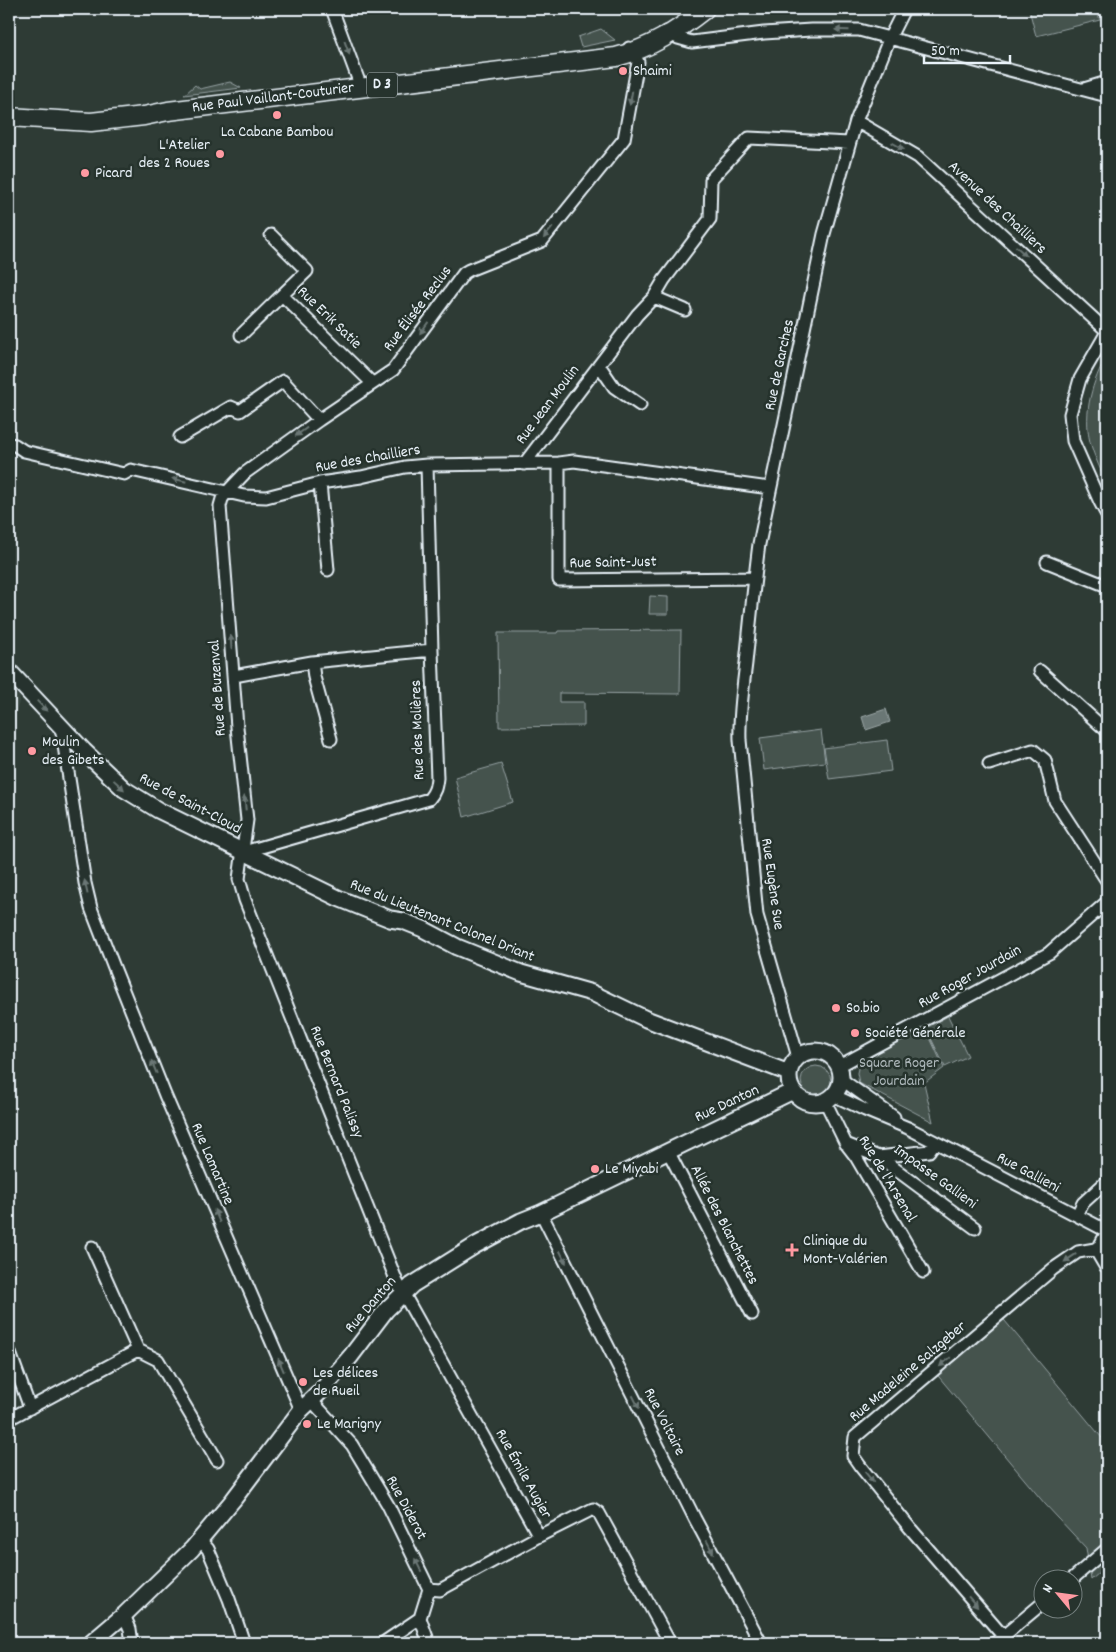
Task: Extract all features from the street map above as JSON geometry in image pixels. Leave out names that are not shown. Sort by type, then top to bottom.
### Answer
[{"type":"main road","name":"Rue Paul Vaillant-Couturier","points":[[9,117],[91,122],[361,87],[616,57],[630,49],[652,45],[688,9]]},
{"type":"main road","name":"Rue Paul Vaillant-Couturier","points":[[666,32],[705,9]]},
{"type":"street","points":[[332,9],[361,87]]},
{"type":"street","name":"Rue de Garches","points":[[740,740],[754,578],[770,488],[824,234],[856,121],[890,37],[904,9]]},
{"type":"street","points":[[666,32],[692,42],[764,33],[811,30],[859,30],[1107,96]]},
{"type":"street","name":"Rue Élisée Reclus","points":[[226,492],[245,473],[318,420],[393,370],[464,273],[542,241],[624,139],[638,62],[630,49]]},
{"type":"street","points":[[1082,90],[1107,82]]},
{"type":"street","name":"Avenue des Chailliers","points":[[856,121],[918,157],[1107,332]]},
{"type":"street","name":"Rue Jean Moulin","points":[[524,464],[637,315],[654,296],[710,219],[711,178],[749,138],[849,144]]},
{"type":"street","points":[[271,234],[307,271],[282,295]]},
{"type":"street","name":"Rue Erik Satie","points":[[241,336],[282,295],[372,383]]},
{"type":"street","points":[[654,296],[685,310]]},
{"type":"street","points":[[1107,332],[1080,379],[1070,414],[1074,441],[1091,483],[1107,515]]},
{"type":"street","name":"Rue Jean Moulin","points":[[599,365],[614,387],[640,405]]},
{"type":"street","points":[[180,437],[231,406],[240,411],[283,382],[318,420]]},
{"type":"street","name":"Rue des Chailliers","points":[[9,444],[15,445],[24,451],[124,474],[131,470],[244,496],[266,497],[320,483],[405,467],[574,461],[770,488]]},
{"type":"street","name":"Rue Saint-Just","points":[[559,463],[559,580],[754,578]]},
{"type":"street","name":"Rue des Molières","points":[[244,852],[429,799],[434,794],[437,778],[427,465]]},
{"type":"street","points":[[320,483],[328,570]]},
{"type":"street","name":"Rue de Buzenval","points":[[226,492],[220,506],[247,820],[240,882]]},
{"type":"street","points":[[1047,562],[1107,586]]},
{"type":"street","points":[[234,676],[312,662],[432,650]]},
{"type":"street","points":[[312,662],[314,677],[331,739]]},
{"type":"street","name":"Rue de Saint-Cloud","points":[[9,671],[84,751],[124,789],[141,801],[280,870]]},
{"type":"street","points":[[1040,671],[1107,731]]},
{"type":"street","name":"Rue Lamartine","points":[[61,726],[85,883],[91,908],[173,1113],[306,1405]]},
{"type":"street","name":"Rue Eugène Sue","points":[[740,740],[757,914],[798,1057]]},
{"type":"street","points":[[989,764],[1033,750],[1045,760],[1055,801],[1107,882]]},
{"type":"street","points":[[68,767],[75,754],[84,751]]},
{"type":"street","name":"Rue du Lieutenant Colonel Driant","points":[[280,870],[338,898],[390,919],[418,926],[457,947],[521,973],[592,993],[642,1017],[789,1073]]},
{"type":"street","name":"Rue Bernard Palissy","points":[[240,882],[245,900],[402,1293]]},
{"type":"street","name":"Rue Roger Jourdain","points":[[840,1073],[1049,953],[1107,902]]},
{"type":"street","points":[[810,1051],[820,1051],[832,1057],[840,1073],[838,1090],[829,1098],[816,1103],[807,1102],[793,1091],[789,1073],[798,1057],[810,1051]]},
{"type":"street","name":"Rue Gallieni","points":[[840,1073],[908,1128]]},
{"type":"street","name":"Rue Danton","points":[[91,1643],[124,1616],[200,1540],[306,1405],[351,1356],[386,1310],[402,1293],[433,1271],[521,1221],[793,1091]]},
{"type":"street","name":"Rue Gallieni","points":[[829,1098],[865,1110],[908,1128],[1061,1208],[1077,1214],[1107,1232]]},
{"type":"street","name":"Rue de l'Arsenal","points":[[829,1098],[846,1144],[856,1157],[923,1272]]},
{"type":"street","points":[[879,1157],[929,1151],[935,1142]]},
{"type":"street","name":"Impasse Gallieni","points":[[846,1144],[879,1157],[975,1228]]},
{"type":"street","name":"Allée des Blanchettes","points":[[668,1151],[752,1314]]},
{"type":"street","points":[[1077,1214],[1083,1203],[1107,1181]]},
{"type":"street","name":"Rue Voltaire","points":[[541,1213],[695,1519],[761,1643]]},
{"type":"street","points":[[1107,1232],[1100,1245],[1095,1248],[1105,1266],[1107,1266]]},
{"type":"street","points":[[92,1247],[138,1350],[158,1360],[217,1460]]},
{"type":"street","name":"Rue Madeleine Salzgeber","points":[[999,1640],[860,1466],[853,1456],[855,1438],[1053,1269],[1078,1252],[1095,1248]]},
{"type":"street","name":"Rue Émile Augier","points":[[402,1293],[539,1536],[593,1510],[599,1513],[670,1643]]},
{"type":"street","points":[[9,1350],[30,1408]]},
{"type":"street","points":[[9,1419],[138,1350]]},
{"type":"street","name":"Rue Diderot","points":[[306,1405],[352,1445],[388,1505],[429,1588]]},
{"type":"street","points":[[429,1643],[420,1618],[429,1588],[440,1590],[539,1536]]},
{"type":"street","points":[[200,1540],[208,1549],[229,1599],[244,1643]]},
{"type":"street","points":[[1083,1570],[1107,1549]]},
{"type":"street","points":[[999,1640],[1034,1610]]},
{"type":"street","points":[[124,1616],[130,1629],[132,1643]]},
{"type":"street","points":[[383,1643],[420,1618]]},
{"type":"shaded area","points":[[9,687],[20,698],[9,740]]},
{"type":"shaded area","points":[[886,709],[890,722],[866,730],[862,717]]},
{"type":"shaded area","points":[[9,742],[10,759],[15,765],[12,807],[9,815]]},
{"type":"green space","points":[[1029,9],[1096,9],[1100,20],[1036,36]]},
{"type":"green space","points":[[601,29],[615,40],[581,47],[578,37]]},
{"type":"green space","points":[[230,82],[241,88],[184,95],[195,85],[200,89]]},
{"type":"green space","points":[[1107,355],[1107,486],[1090,442],[1088,408],[1093,386]]},
{"type":"green space","points":[[650,596],[668,597],[668,614],[649,614]]},
{"type":"green space","points":[[681,630],[680,694],[559,693],[559,702],[584,702],[584,726],[499,727],[498,633]]},
{"type":"green space","points":[[821,730],[825,762],[764,770],[760,738]]},
{"type":"green space","points":[[887,740],[891,771],[829,779],[824,748]]},
{"type":"green space","points":[[501,764],[513,802],[464,817],[455,777]]},
{"type":"green space","points":[[948,1016],[968,1056],[945,1067],[926,1028]]},
{"type":"green space","name":"Square Roger Jourdain","points":[[924,1025],[944,1068],[924,1083],[933,1122],[859,1083],[857,1073],[859,1064]]},
{"type":"green space","points":[[816,1066],[827,1070],[831,1081],[827,1092],[816,1096],[805,1092],[801,1081],[805,1070]]},
{"type":"green space","points":[[1000,1315],[1107,1444],[1107,1566],[1091,1580],[1086,1548],[1045,1504],[934,1371]]},
{"type":"place","name":"Shaimi","points":[[623,71]]},
{"type":"place","name":"La Cabane Bambou","points":[[277,115]]},
{"type":"place","name":"L'Atelier des 2 Roues","points":[[220,154]]},
{"type":"place","name":"Picard","points":[[85,173]]},
{"type":"place","name":"Moulin des Gibets","points":[[32,751]]},
{"type":"place","name":"So.bio","points":[[836,1008]]},
{"type":"place","name":"Société Générale","points":[[855,1033]]},
{"type":"place","name":"Le Miyabi","points":[[595,1169]]},
{"type":"place","name":"Clinique du Mont-Valérien","points":[[792,1250]]},
{"type":"place","name":"Les délices de Rueil","points":[[303,1382]]},
{"type":"place","name":"Le Marigny","points":[[307,1424]]}]
